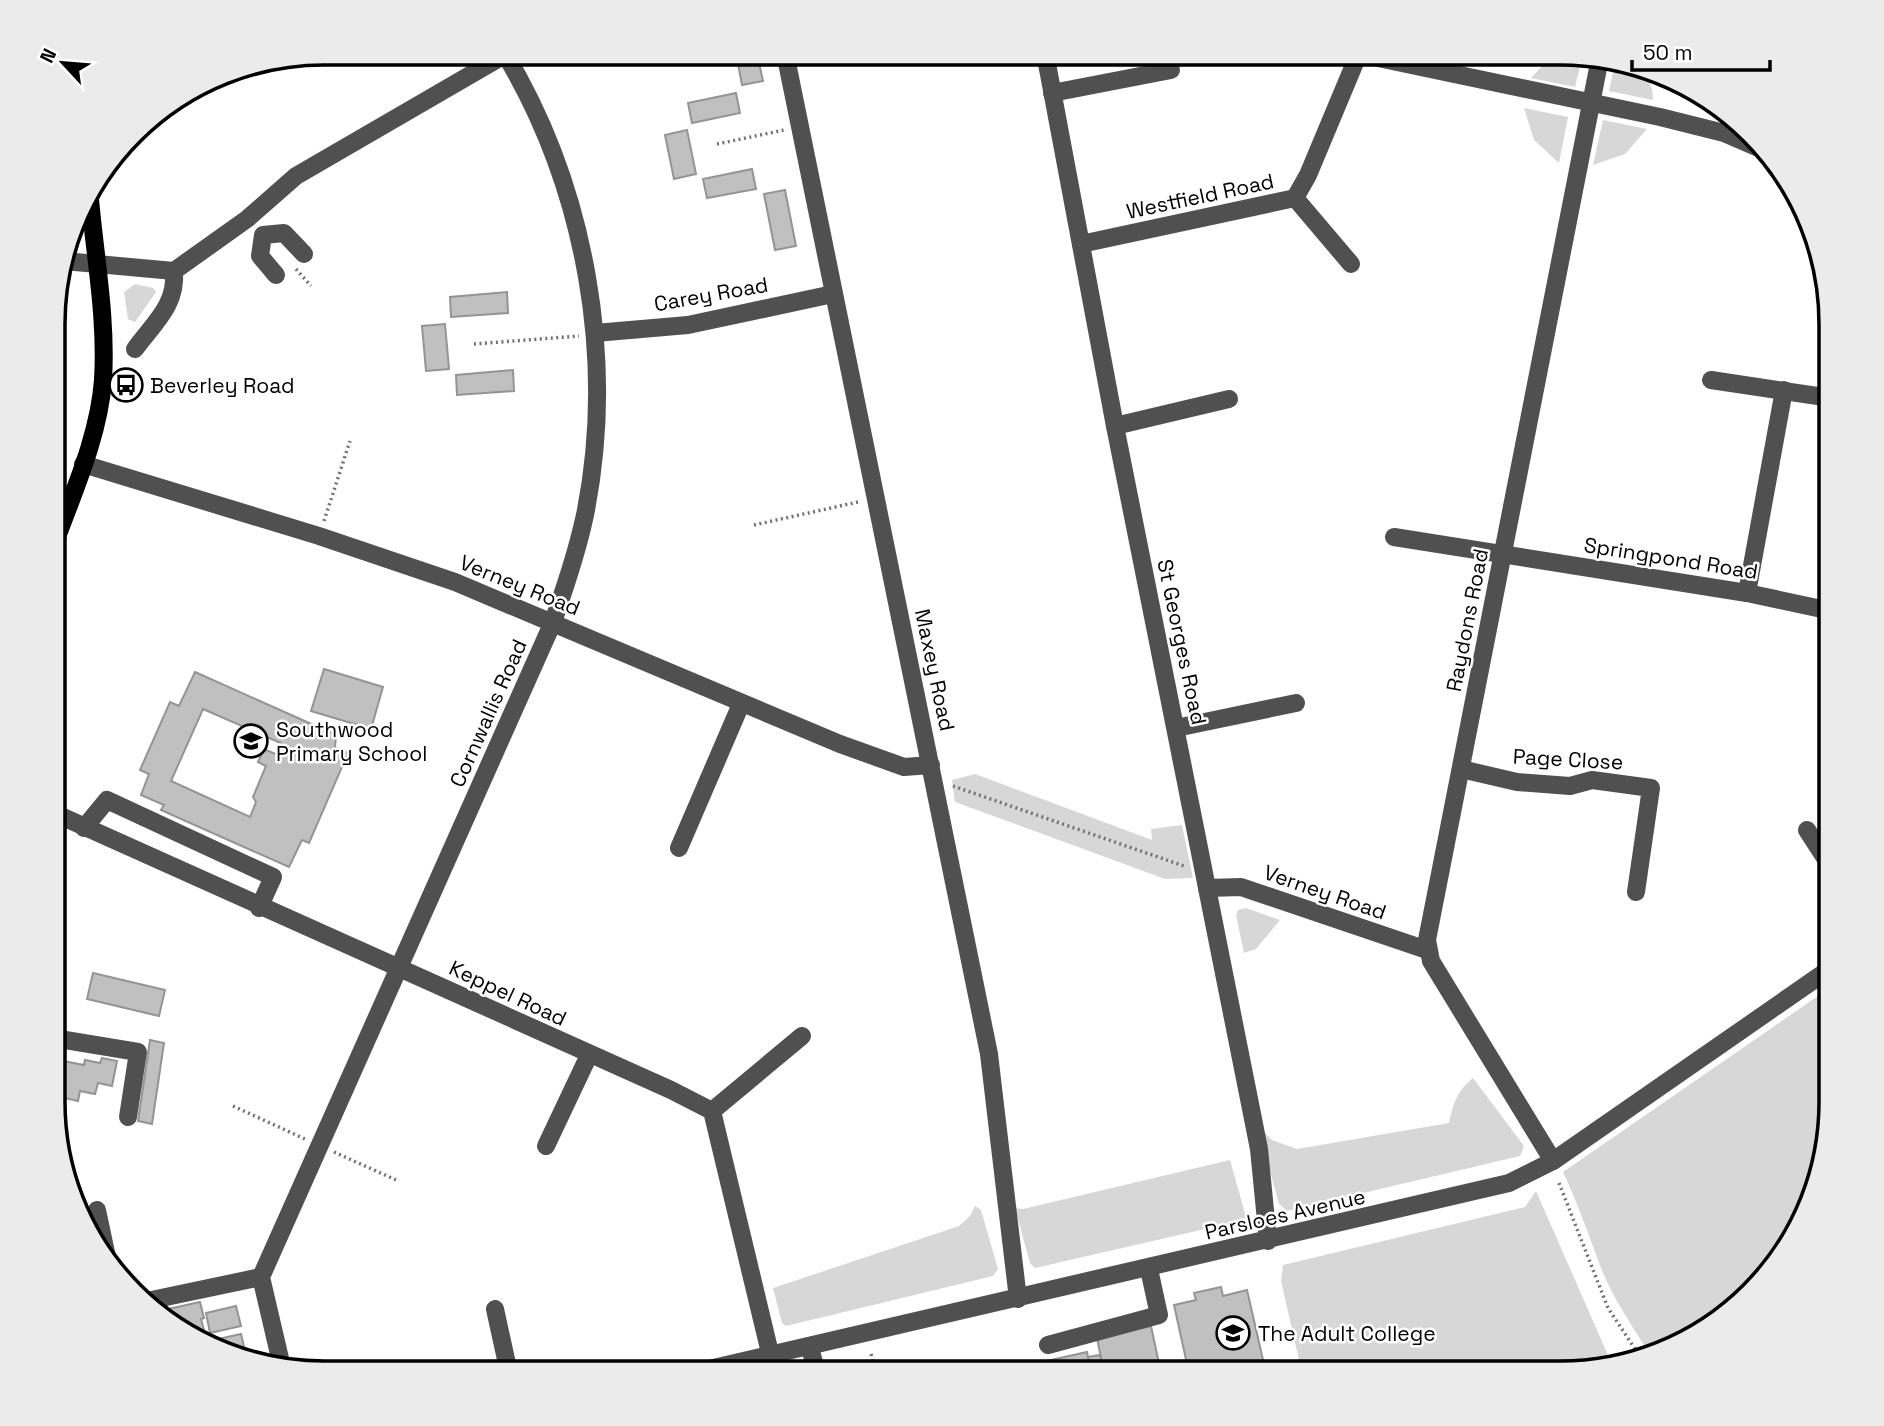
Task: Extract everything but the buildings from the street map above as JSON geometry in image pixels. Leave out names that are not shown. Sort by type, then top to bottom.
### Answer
[{"type":"main road","points":[[65,514],[83,464],[103,383],[104,318],[92,208]]},
{"type":"street","points":[[73,262],[174,271],[247,219],[296,176],[486,65]]},
{"type":"street","name":"Cornwallis Road","points":[[261,1277],[553,622],[575,558],[591,474],[596,405],[595,333],[569,200],[532,100],[513,65]]},
{"type":"street","name":"Maxey Road","points":[[787,65],[989,1054],[1018,1299]]},
{"type":"street","name":"St Georges Road","points":[[1047,65],[1115,426],[1259,1149],[1268,1241]]},
{"type":"street","name":"Westfield Road","points":[[1081,244],[1296,198],[1354,65]]},
{"type":"street","points":[[1410,65],[1724,133],[1743,141]]},
{"type":"street","name":"Raydons Road","points":[[1427,950],[1598,68]]},
{"type":"street","points":[[1052,93],[1171,70]]},
{"type":"street","points":[[1296,198],[1350,264]]},
{"type":"street","points":[[247,219],[266,237]]},
{"type":"street","points":[[266,237],[284,233],[304,254]]},
{"type":"street","points":[[266,237],[260,257],[276,275]]},
{"type":"street","points":[[135,349],[171,301],[176,289],[174,271]]},
{"type":"street","name":"Carey Road","points":[[595,333],[688,325],[833,295]]},
{"type":"street","points":[[1711,380],[1819,396]]},
{"type":"street","points":[[1747,593],[1784,390]]},
{"type":"street","points":[[1115,426],[1229,399]]},
{"type":"street","name":"Verney Road","points":[[83,464],[318,536],[455,582],[741,704],[904,767],[931,765]]},
{"type":"street","name":"Springpond Road","points":[[1394,537],[1747,593],[1819,608]]},
{"type":"street","points":[[1176,728],[1296,703]]},
{"type":"street","points":[[679,848],[741,704]]},
{"type":"street","name":"Page Close","points":[[1461,769],[1517,782],[1570,786],[1592,779],[1651,788],[1636,891]]},
{"type":"street","points":[[84,828],[107,800],[273,877],[259,908]]},
{"type":"street","name":"Keppel Road","points":[[65,818],[259,908],[671,1090],[712,1111]]},
{"type":"street","points":[[1807,830],[1819,848]]},
{"type":"street","name":"Verney Road","points":[[1207,888],[1241,887],[1427,950]]},
{"type":"street","points":[[1427,950],[1553,1161]]},
{"type":"street","name":"Parsloes Avenue","points":[[751,1361],[1499,1186],[1528,1176],[1819,976]]},
{"type":"street","points":[[771,1357],[712,1111],[802,1036]]},
{"type":"street","points":[[65,1040],[138,1052],[128,1117]]},
{"type":"street","points":[[546,1146],[589,1055]]},
{"type":"street","points":[[97,1210],[103,1238]]},
{"type":"street","points":[[1048,1345],[1159,1315],[1149,1269]]},
{"type":"street","points":[[156,1299],[261,1277],[280,1357]]},
{"type":"street","points":[[495,1309],[506,1361]]},
{"type":"street","points":[[810,1348],[814,1361]]},
{"type":"path","points":[[718,144],[799,128]]},
{"type":"path","points":[[474,344],[595,333]]},
{"type":"path","points":[[318,536],[350,441]]},
{"type":"path","points":[[754,525],[877,498]]},
{"type":"path","points":[[948,785],[1195,869]]},
{"type":"path","points":[[1559,1184],[1608,1308],[1635,1349]]},
{"type":"path","points":[[871,1354],[873,1361]]},
{"type":"shaded area","points":[[1543,65],[1580,65],[1575,87],[1531,78]]},
{"type":"shaded area","points":[[1613,71],[1648,81],[1653,100],[1609,91]]},
{"type":"shaded area","points":[[1524,108],[1568,117],[1559,163],[1534,140]]},
{"type":"shaded area","points":[[1603,120],[1647,129],[1625,154],[1593,165]]},
{"type":"shaded area","points":[[135,284],[153,288],[156,292],[135,322],[128,319],[124,292]]},
{"type":"shaded area","points":[[975,774],[1152,840],[1151,829],[1182,825],[1193,878],[1165,879],[955,802],[952,780]]},
{"type":"shaded area","points":[[1246,908],[1280,920],[1256,949],[1244,953],[1236,915],[1238,910]]},
{"type":"shaded area","points":[[1819,995],[1819,1119],[1814,1153],[1800,1201],[1785,1232],[1766,1260],[1731,1297],[1704,1318],[1675,1335],[1645,1346],[1606,1279],[1563,1172]]},
{"type":"shaded area","points":[[1473,1078],[1524,1146],[1520,1156],[1287,1211],[1279,1204],[1260,1134],[1265,1133],[1272,1140],[1297,1149],[1449,1123],[1456,1098]]},
{"type":"shaded area","points":[[1230,1160],[1246,1217],[1240,1221],[1035,1268],[1030,1263],[1015,1208],[1023,1209]]},
{"type":"shaded area","points":[[1536,1191],[1609,1356],[1577,1361],[1299,1361],[1281,1281],[1283,1265],[1525,1207]]},
{"type":"shaded area","points":[[975,1206],[981,1210],[998,1269],[993,1276],[786,1326],[782,1323],[773,1288],[959,1226],[970,1216]]},
{"type":"place","name":"Beverley Road","points":[[126,385]]},
{"type":"place","name":"Southwood Primary School","points":[[251,741]]},
{"type":"place","name":"The Adult College","points":[[1233,1333]]}]
